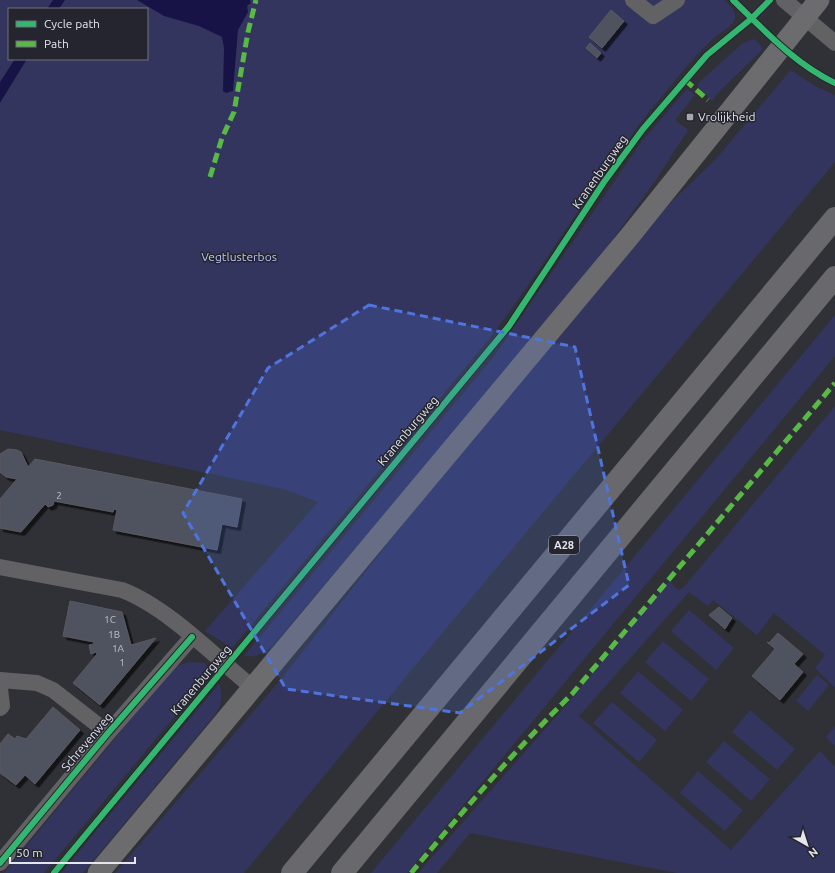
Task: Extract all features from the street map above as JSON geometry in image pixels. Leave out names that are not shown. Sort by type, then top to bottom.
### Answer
[{"type":"highway","name":"A28","points":[[292,873],[835,218]]},
{"type":"highway","points":[[342,873],[835,277]]},
{"type":"main road","points":[[98,873],[629,237],[818,0]]},
{"type":"street","points":[[633,0],[653,16],[677,0]]},
{"type":"street","points":[[784,0],[835,43]]},
{"type":"street","points":[[0,568],[122,590],[150,604],[252,687]]},
{"type":"street","name":"Schrevenweg","points":[[0,863],[108,733],[192,637]]},
{"type":"street","points":[[0,680],[37,683],[53,690],[108,733]]},
{"type":"street","points":[[0,689],[2,706],[0,708]]},
{"type":"highlighted area","points":[[369,305],[575,347],[629,585],[460,713],[286,689],[183,513],[268,368]]},
{"type":"green space","name":"Vegtlusterbos","points":[[0,0],[725,0],[735,15],[732,24],[716,36],[690,62],[667,90],[620,150],[534,277],[489,339],[232,648],[205,631],[318,502],[283,489],[0,430]]},
{"type":"green space","points":[[755,39],[763,49],[719,92],[712,101],[698,87],[698,83],[743,43]]},
{"type":"green space","points":[[790,71],[794,72],[813,85],[835,95],[835,162],[244,873],[115,873],[282,678],[443,473],[667,206],[714,161]]},
{"type":"green space","points":[[687,89],[695,95],[675,120],[688,130],[655,181],[598,260],[509,368],[273,645],[260,654],[244,656],[495,355],[642,141]]},
{"type":"green space","points":[[835,315],[835,356],[407,873],[371,873]]},
{"type":"green space","points":[[835,406],[835,688],[815,668],[825,655],[774,613],[757,635],[713,600],[708,606],[689,592],[579,716],[731,850],[820,751],[835,767],[835,873],[677,873],[470,833],[437,873],[418,873],[561,711],[669,581],[678,590],[683,588]]},
{"type":"green space","points":[[689,610],[734,648],[716,670],[671,631]]},
{"type":"green space","points":[[663,641],[709,679],[691,701],[645,662]]},
{"type":"green space","points":[[189,662],[205,663],[210,674],[44,873],[4,873],[174,667]]},
{"type":"green space","points":[[638,671],[683,710],[665,731],[620,693]]},
{"type":"green space","points":[[817,675],[829,685],[808,711],[796,701]]},
{"type":"green space","points":[[219,684],[221,688],[221,701],[214,716],[83,873],[61,873]]},
{"type":"green space","points":[[612,702],[657,740],[639,762],[593,723]]},
{"type":"green space","points":[[750,710],[795,749],[777,770],[732,732]]},
{"type":"green space","points":[[835,727],[835,746],[826,737]]},
{"type":"green space","points":[[724,741],[770,779],[751,801],[706,762]]},
{"type":"green space","points":[[698,771],[743,810],[725,831],[680,793]]},
{"type":"shaded area","points":[[53,0],[65,0],[60,8],[48,8]]},
{"type":"shaded area","points":[[137,0],[250,0],[251,3],[247,6],[248,12],[238,30],[233,91],[226,93],[223,91],[224,48],[222,37],[199,26],[164,16]]},
{"type":"shaded area","points":[[14,60],[26,60],[0,103],[0,82]]},
{"type":"building","points":[[611,10],[624,21],[602,48],[589,37]]},
{"type":"building","points":[[590,43],[601,53],[597,58],[586,48]]},
{"type":"building","points":[[8,449],[21,452],[28,467],[35,459],[242,499],[237,527],[222,524],[217,550],[113,530],[117,510],[114,509],[113,512],[54,501],[53,505],[48,507],[45,504],[21,532],[0,528],[0,499],[17,479],[6,477],[0,472],[0,454]]},
{"type":"building","points":[[70,601],[122,612],[131,645],[156,638],[100,705],[73,683],[97,654],[96,652],[91,654],[89,645],[94,644],[94,642],[63,636]]},
{"type":"building","points":[[719,607],[732,618],[725,629],[709,615]]},
{"type":"building","points":[[778,633],[803,654],[794,664],[803,672],[780,700],[752,676],[775,649],[767,642],[769,643]]},
{"type":"building","points":[[53,707],[80,730],[35,784],[25,775],[16,785],[0,773],[0,744],[8,734],[15,739],[17,736],[26,739]]},
{"type":"marked path","points":[[210,177],[222,138],[234,112],[248,32],[256,0]]},
{"type":"marked path","points":[[685,80],[708,100]]},
{"type":"marked path","points":[[411,873],[510,759],[572,694],[835,383]]},
{"type":"cycle path","points":[[733,0],[794,57],[820,75],[835,83]]},
{"type":"cycle path","name":"Kranenburgweg","points":[[54,873],[509,326],[604,182],[643,129],[707,55],[751,19],[770,0]]},
{"type":"cycle path","points":[[0,863],[108,733],[192,637]]},
{"type":"place","name":"Vrolijkheid","points":[[690,117]]}]
